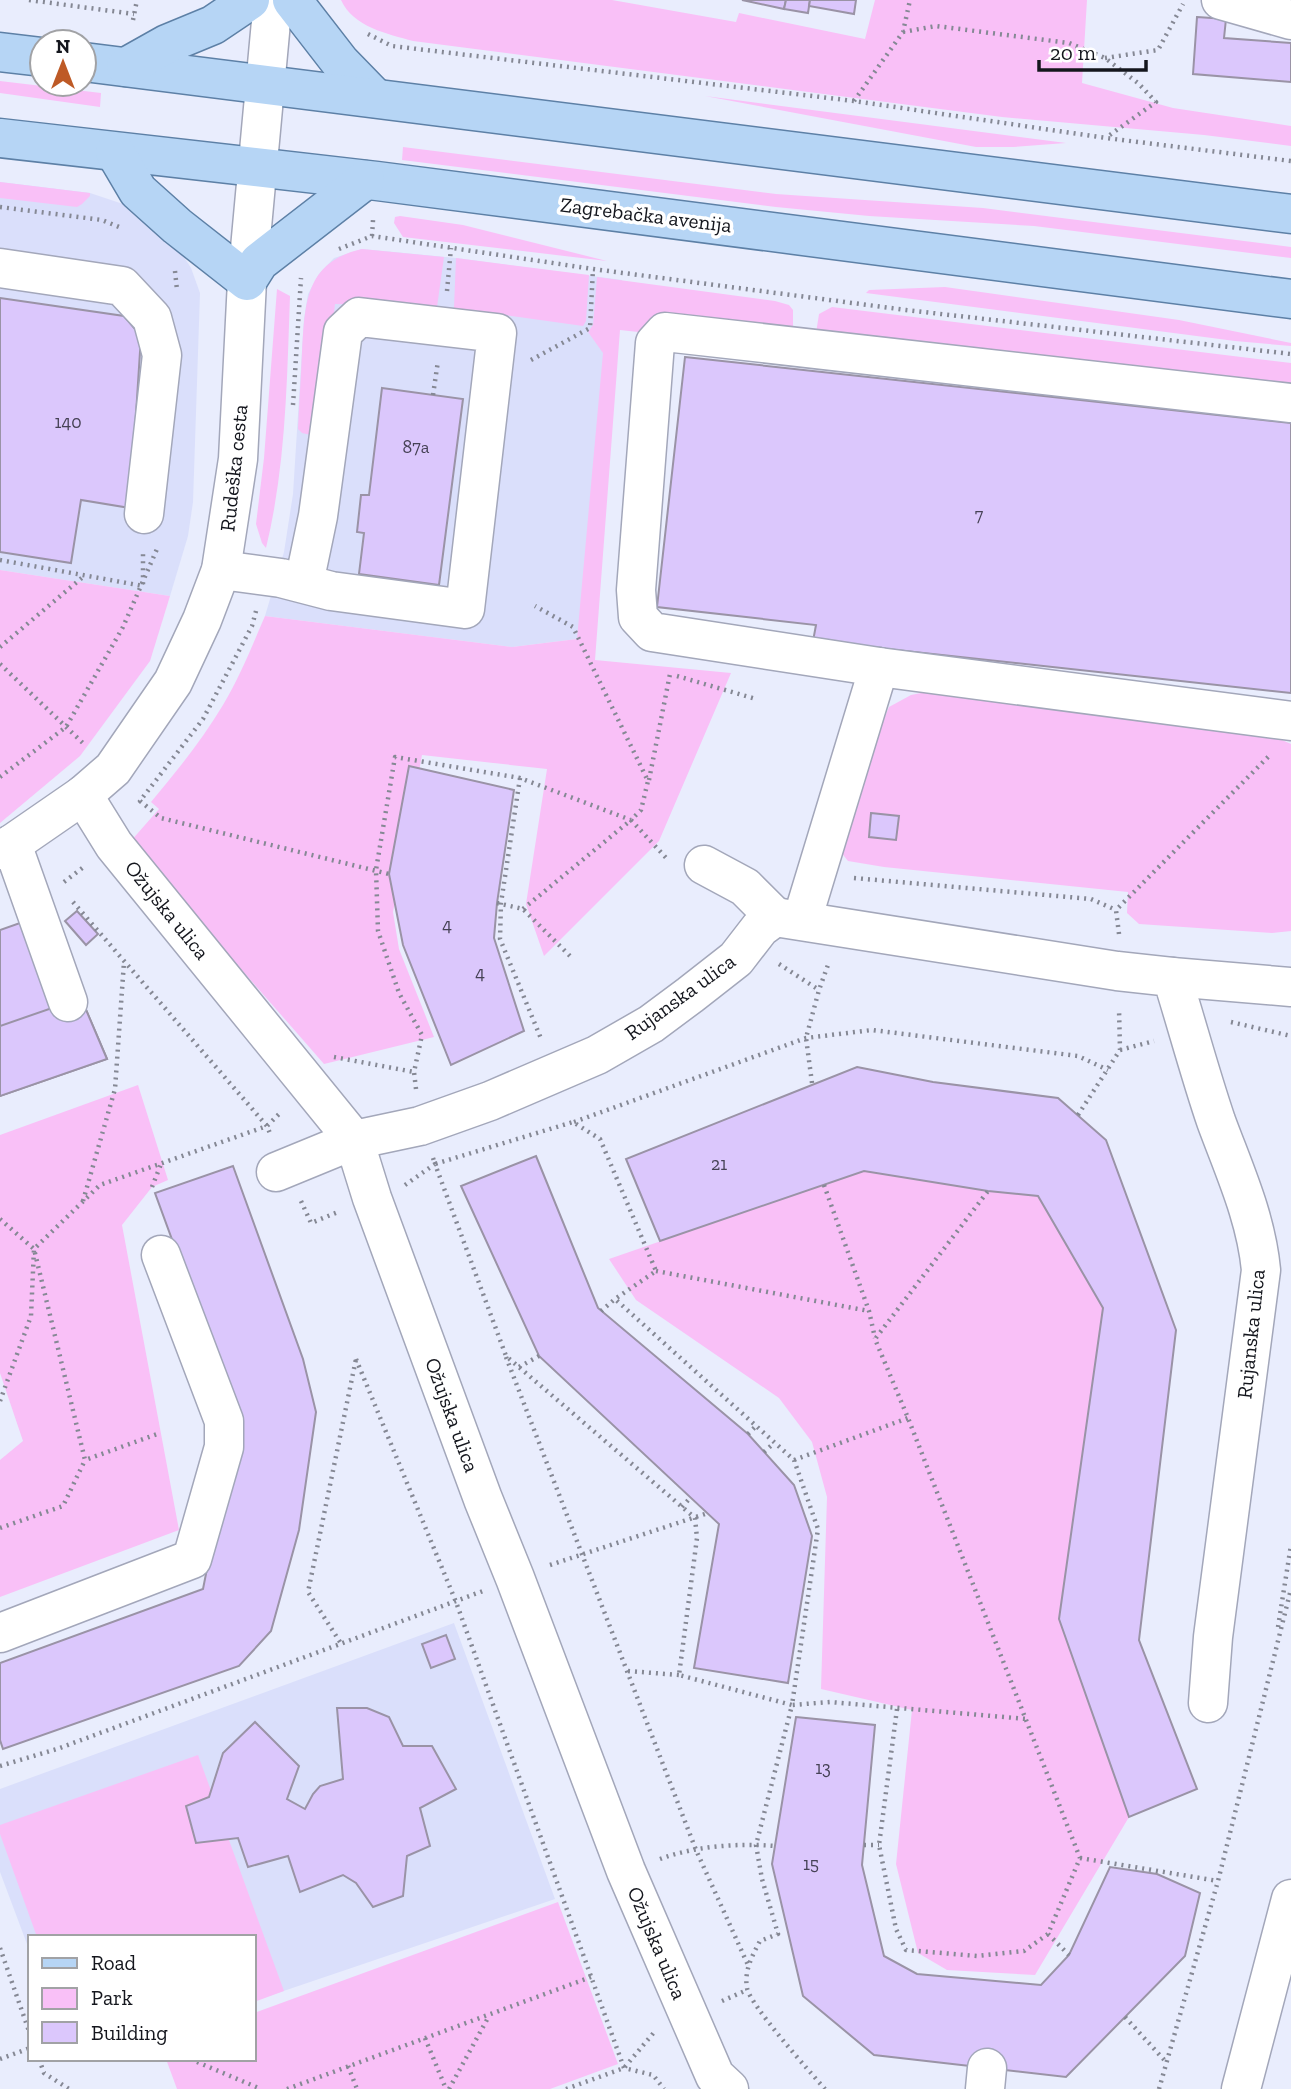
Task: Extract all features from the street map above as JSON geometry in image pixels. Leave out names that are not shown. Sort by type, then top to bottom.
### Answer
[{"type":"main road","points":[[126,67],[167,44],[213,25],[250,0]]},
{"type":"main road","points":[[292,0],[340,62],[375,98]]},
{"type":"main road","points":[[0,52],[28,55]]},
{"type":"main road","points":[[98,64],[1291,214]]},
{"type":"main road","name":"Zagrebačka avenija","points":[[0,138],[257,169],[369,197],[1291,299]]},
{"type":"main road","points":[[115,152],[138,191],[186,234],[247,281],[260,262],[369,197]]},
{"type":"street","name":"Rudeška cesta","points":[[6,847],[83,795],[113,769],[173,682],[202,620],[221,570],[238,459],[247,281],[273,0]]},
{"type":"street","points":[[1225,1],[1277,12]]},
{"type":"street","points":[[0,268],[122,286],[152,318],[162,355],[144,514]]},
{"type":"street","points":[[221,570],[304,583],[331,592],[465,609],[497,333],[359,317],[343,332],[318,516],[304,583]]},
{"type":"street","points":[[1291,403],[666,332],[656,343],[636,590],[638,617],[652,632],[879,667],[1291,721]]},
{"type":"street","points":[[789,919],[879,667]]},
{"type":"street","name":"Ožujska ulica","points":[[83,795],[114,845],[354,1140],[372,1198],[483,1499],[626,1871],[714,2085]]},
{"type":"street","points":[[6,847],[68,1002]]},
{"type":"street","points":[[691,867],[745,887],[789,919],[1117,971],[1291,987]]},
{"type":"street","name":"Rujanska ulica","points":[[276,1172],[354,1140],[420,1126],[491,1101],[597,1055],[651,1024],[736,959],[760,928],[789,919]]},
{"type":"street","name":"Rujanska ulica","points":[[1172,977],[1216,1119],[1251,1214],[1261,1270],[1213,1637],[1208,1703]]},
{"type":"street","points":[[0,1633],[192,1559],[224,1447],[224,1421],[161,1255]]},
{"type":"street","points":[[1241,2089],[1291,1899]]},
{"type":"path","points":[[29,0],[145,14]]},
{"type":"path","points":[[134,14],[137,0]]},
{"type":"path","points":[[854,101],[904,32],[909,0]]},
{"type":"path","points":[[1105,58],[1158,50],[1185,0]]},
{"type":"path","points":[[904,32],[936,26],[1069,43],[1105,58],[1138,83],[1156,102],[1106,138]]},
{"type":"path","points":[[360,30],[392,46],[854,101],[1106,138],[1291,161]]},
{"type":"path","points":[[390,59],[392,46]]},
{"type":"path","points":[[369,197],[372,236]]},
{"type":"path","points":[[0,207],[102,220],[125,230]]},
{"type":"path","points":[[338,250],[372,236],[593,269],[906,310],[1291,354]]},
{"type":"path","points":[[445,302],[451,248]]},
{"type":"path","points":[[528,361],[590,328],[593,269]]},
{"type":"path","points":[[292,414],[302,275]]},
{"type":"path","points":[[433,395],[439,354]]},
{"type":"path","points":[[0,560],[142,586]]},
{"type":"path","points":[[0,647],[85,575]]},
{"type":"path","points":[[535,606],[573,627],[648,780]]},
{"type":"path","points":[[257,610],[252,626],[204,719],[141,801],[161,818],[389,874]]},
{"type":"path","points":[[0,664],[113,769]]},
{"type":"path","points":[[523,909],[641,810],[670,674]]},
{"type":"path","points":[[0,776],[66,727]]},
{"type":"path","points":[[1078,1115],[1120,1050],[1117,971],[1119,938],[1116,910],[1271,754]]},
{"type":"path","points":[[691,867],[631,820],[520,778],[395,757],[376,870],[378,931],[399,993],[422,1035],[414,1072],[420,1126],[696,1850],[748,1965]]},
{"type":"path","points":[[520,778],[499,903],[500,939],[555,1073]]},
{"type":"path","points":[[0,1401],[31,1316],[34,1249],[100,1185],[267,1126],[66,896]]},
{"type":"path","points":[[499,903],[523,909],[571,957]]},
{"type":"path","points":[[748,944],[819,990]]},
{"type":"path","points":[[83,1202],[115,1089],[124,961]]},
{"type":"path","points":[[435,1164],[573,1122],[806,1038],[872,1030],[1078,1056],[1108,1070]]},
{"type":"path","points":[[806,1038],[812,1083]]},
{"type":"path","points":[[573,1122],[600,1139],[656,1271]]},
{"type":"path","points":[[152,1187],[161,1164]]},
{"type":"path","points":[[824,1185],[869,1311],[875,1339],[1080,1858],[1048,1934],[1024,1951],[977,1956],[906,1950],[896,1929],[879,1845],[897,1709]]},
{"type":"path","points":[[875,1339],[988,1191]]},
{"type":"path","points":[[0,1219],[34,1249],[85,1460],[63,1506],[0,1528]]},
{"type":"path","points":[[601,1311],[656,1271],[869,1311]]},
{"type":"path","points":[[615,1299],[794,1461],[818,1529],[792,1705],[756,1845],[762,1879],[778,1934],[760,1941],[748,1965],[747,1990],[762,2014],[825,2089]]},
{"type":"path","points":[[506,1356],[695,1518],[697,1538],[679,1675]]},
{"type":"path","points":[[519,1367],[538,1356]]},
{"type":"path","points":[[340,1643],[308,1591],[356,1359],[456,1602],[624,2068]]},
{"type":"path","points":[[794,1461],[908,1418]]},
{"type":"path","points":[[748,1434],[756,1426]]},
{"type":"path","points":[[85,1460],[160,1433]]},
{"type":"path","points":[[764,1452],[774,1443]]},
{"type":"path","points":[[682,1507],[691,1497]]},
{"type":"path","points":[[0,1766],[57,1749],[456,1602],[582,1552],[708,1513]]},
{"type":"path","points":[[1275,1648],[1291,1545]]},
{"type":"path","points":[[1160,2089],[1218,1881],[1291,1589]]},
{"type":"path","points":[[627,1671],[679,1675],[792,1705],[830,1702],[1027,1719]]},
{"type":"path","points":[[864,1845],[879,1845]]},
{"type":"path","points":[[626,1871],[681,1851],[775,1846]]},
{"type":"path","points":[[1080,1858],[1218,1881]]},
{"type":"path","points":[[1048,1934],[1069,1955]]},
{"type":"path","points":[[0,1948],[28,2028]]},
{"type":"path","points":[[287,2089],[591,1978]]},
{"type":"path","points":[[447,2089],[489,2015]]},
{"type":"path","points":[[1125,2017],[1167,2064]]},
{"type":"path","points":[[566,2089],[624,2068],[655,2030]]},
{"type":"path","points":[[425,2039],[447,2089]]},
{"type":"path","points":[[0,2059],[28,2049]]},
{"type":"path","points":[[40,2061],[44,2073],[69,2089]]},
{"type":"path","points":[[197,2062],[261,2089]]},
{"type":"path","points":[[348,2066],[357,2089]]},
{"type":"path","points":[[624,2068],[653,2075],[664,2089]]},
{"type":"shaded area","points":[[0,182],[90,193],[132,207],[169,234],[191,268],[200,293],[193,502],[188,536],[170,596],[0,570]]},
{"type":"shaded area","points":[[362,249],[456,258],[622,280],[595,641],[577,639],[512,647],[265,616],[284,552],[293,494],[304,319],[308,294],[319,274],[334,258]]},
{"type":"shaded area","points":[[454,1623],[555,1899],[256,2000],[256,1935],[28,1935],[28,1947],[0,1872],[0,1789]]},
{"type":"green space","points":[[341,0],[612,0],[736,22],[739,13],[865,39],[875,0],[1087,0],[1082,83],[1173,108],[1291,126],[1291,146],[1204,135],[1002,117],[413,41],[362,23]]},
{"type":"green space","points":[[0,81],[28,84],[28,97],[0,93]]},
{"type":"green space","points":[[98,93],[101,93],[100,107],[36,98],[98,98]]},
{"type":"green space","points":[[705,96],[1066,143],[976,147]]},
{"type":"green space","points":[[403,147],[776,194],[983,208],[1291,247],[1291,258],[1034,226],[869,216],[776,207],[402,160]]},
{"type":"green space","points":[[0,182],[90,193],[90,196],[77,207],[0,198]]},
{"type":"green space","points":[[395,217],[463,225],[607,261],[403,237],[394,223]]},
{"type":"green space","points":[[362,249],[444,257],[437,307],[335,304],[320,437],[302,433],[298,429],[307,301],[319,274],[329,264],[343,255]]},
{"type":"green space","points":[[456,258],[589,275],[586,321],[583,326],[454,308]]},
{"type":"green space","points":[[597,277],[775,301],[789,305],[793,310],[793,349],[620,330],[595,660],[731,673],[659,841],[544,956],[526,904],[547,769],[422,755],[393,912],[399,949],[434,1037],[324,1064],[130,842],[159,809],[151,802],[207,731],[223,705],[265,616],[512,647],[577,639],[603,353],[588,332],[593,325]]},
{"type":"green space","points":[[945,287],[1179,320],[1291,343],[1291,346],[866,293],[869,290]]},
{"type":"green space","points":[[277,289],[290,296],[288,359],[282,454],[266,548],[256,524]]},
{"type":"green space","points":[[832,307],[1291,363],[1291,397],[814,346],[819,314]]},
{"type":"green space","points":[[0,570],[170,596],[150,661],[80,756],[0,823]]},
{"type":"green space","points":[[936,690],[1273,736],[1291,744],[1291,931],[1272,933],[1139,924],[1127,913],[1128,892],[848,861],[840,851],[874,743],[889,707],[911,695]]},
{"type":"green space","points":[[138,1085],[168,1180],[152,1187],[122,1225],[179,1530],[0,1597],[0,1460],[23,1441],[0,1373],[0,1135]]},
{"type":"green space","points":[[864,1171],[1038,1196],[1103,1308],[1059,1619],[1129,1817],[1035,1975],[947,1970],[918,1953],[896,1864],[912,1710],[821,1689],[827,1497],[812,1442],[779,1398],[636,1300],[609,1259]]},
{"type":"green space","points":[[198,1755],[284,1991],[256,2001],[256,1935],[36,1935],[0,1834],[0,1825]]},
{"type":"green space","points":[[558,1902],[618,2064],[550,2089],[177,2089],[167,2061],[256,2061],[256,2012]]},
{"type":"building","points":[[742,0],[786,0],[784,9]]},
{"type":"building","points":[[786,0],[810,0],[808,13],[784,9]]},
{"type":"building","points":[[810,0],[856,0],[854,14],[809,6]]},
{"type":"building","points":[[1197,17],[1226,19],[1224,38],[1291,43],[1291,82],[1193,74]]},
{"type":"building","points":[[0,298],[124,316],[141,336],[130,508],[81,500],[71,563],[0,552]]},
{"type":"building","points":[[685,357],[1291,423],[1291,693],[813,641],[816,625],[657,607]]},
{"type":"building","points":[[382,388],[463,399],[439,585],[359,574],[364,533],[357,532],[361,495],[369,495]]},
{"type":"building","points":[[409,766],[514,790],[494,938],[524,1031],[451,1065],[403,945],[389,874]]},
{"type":"building","points":[[871,813],[899,816],[896,840],[869,837]]},
{"type":"building","points":[[77,911],[98,934],[86,945],[65,921]]},
{"type":"building","points":[[37,917],[81,998],[107,1059],[0,1096],[0,930]]},
{"type":"building","points":[[81,998],[107,1059],[0,1096],[0,1026]]},
{"type":"building","points":[[857,1067],[933,1082],[1058,1098],[1106,1140],[1176,1330],[1139,1640],[1197,1789],[1129,1817],[1059,1619],[1103,1308],[1038,1196],[988,1191],[864,1171],[660,1241],[626,1159]]},
{"type":"building","points":[[536,1156],[598,1308],[748,1434],[794,1485],[812,1536],[788,1683],[694,1668],[719,1524],[539,1356],[461,1186]]},
{"type":"building","points":[[233,1166],[303,1359],[316,1412],[299,1530],[271,1631],[239,1666],[3,1749],[0,1740],[0,1663],[203,1589],[237,1417],[155,1193]]},
{"type":"building","points":[[446,1635],[455,1659],[431,1668],[422,1644]]},
{"type":"building","points":[[337,1708],[367,1708],[389,1717],[403,1746],[432,1746],[456,1789],[420,1808],[430,1846],[407,1856],[403,1896],[373,1907],[356,1883],[343,1875],[300,1892],[288,1856],[248,1867],[238,1838],[196,1843],[186,1806],[209,1797],[223,1753],[255,1722],[299,1766],[287,1799],[305,1809],[320,1786],[343,1779]]},
{"type":"building","points":[[796,1717],[875,1725],[862,1865],[884,1956],[917,1974],[1041,1985],[1069,1955],[1110,1867],[1157,1874],[1200,1893],[1185,1956],[1066,2077],[874,2055],[803,1996],[772,1864]]}]
